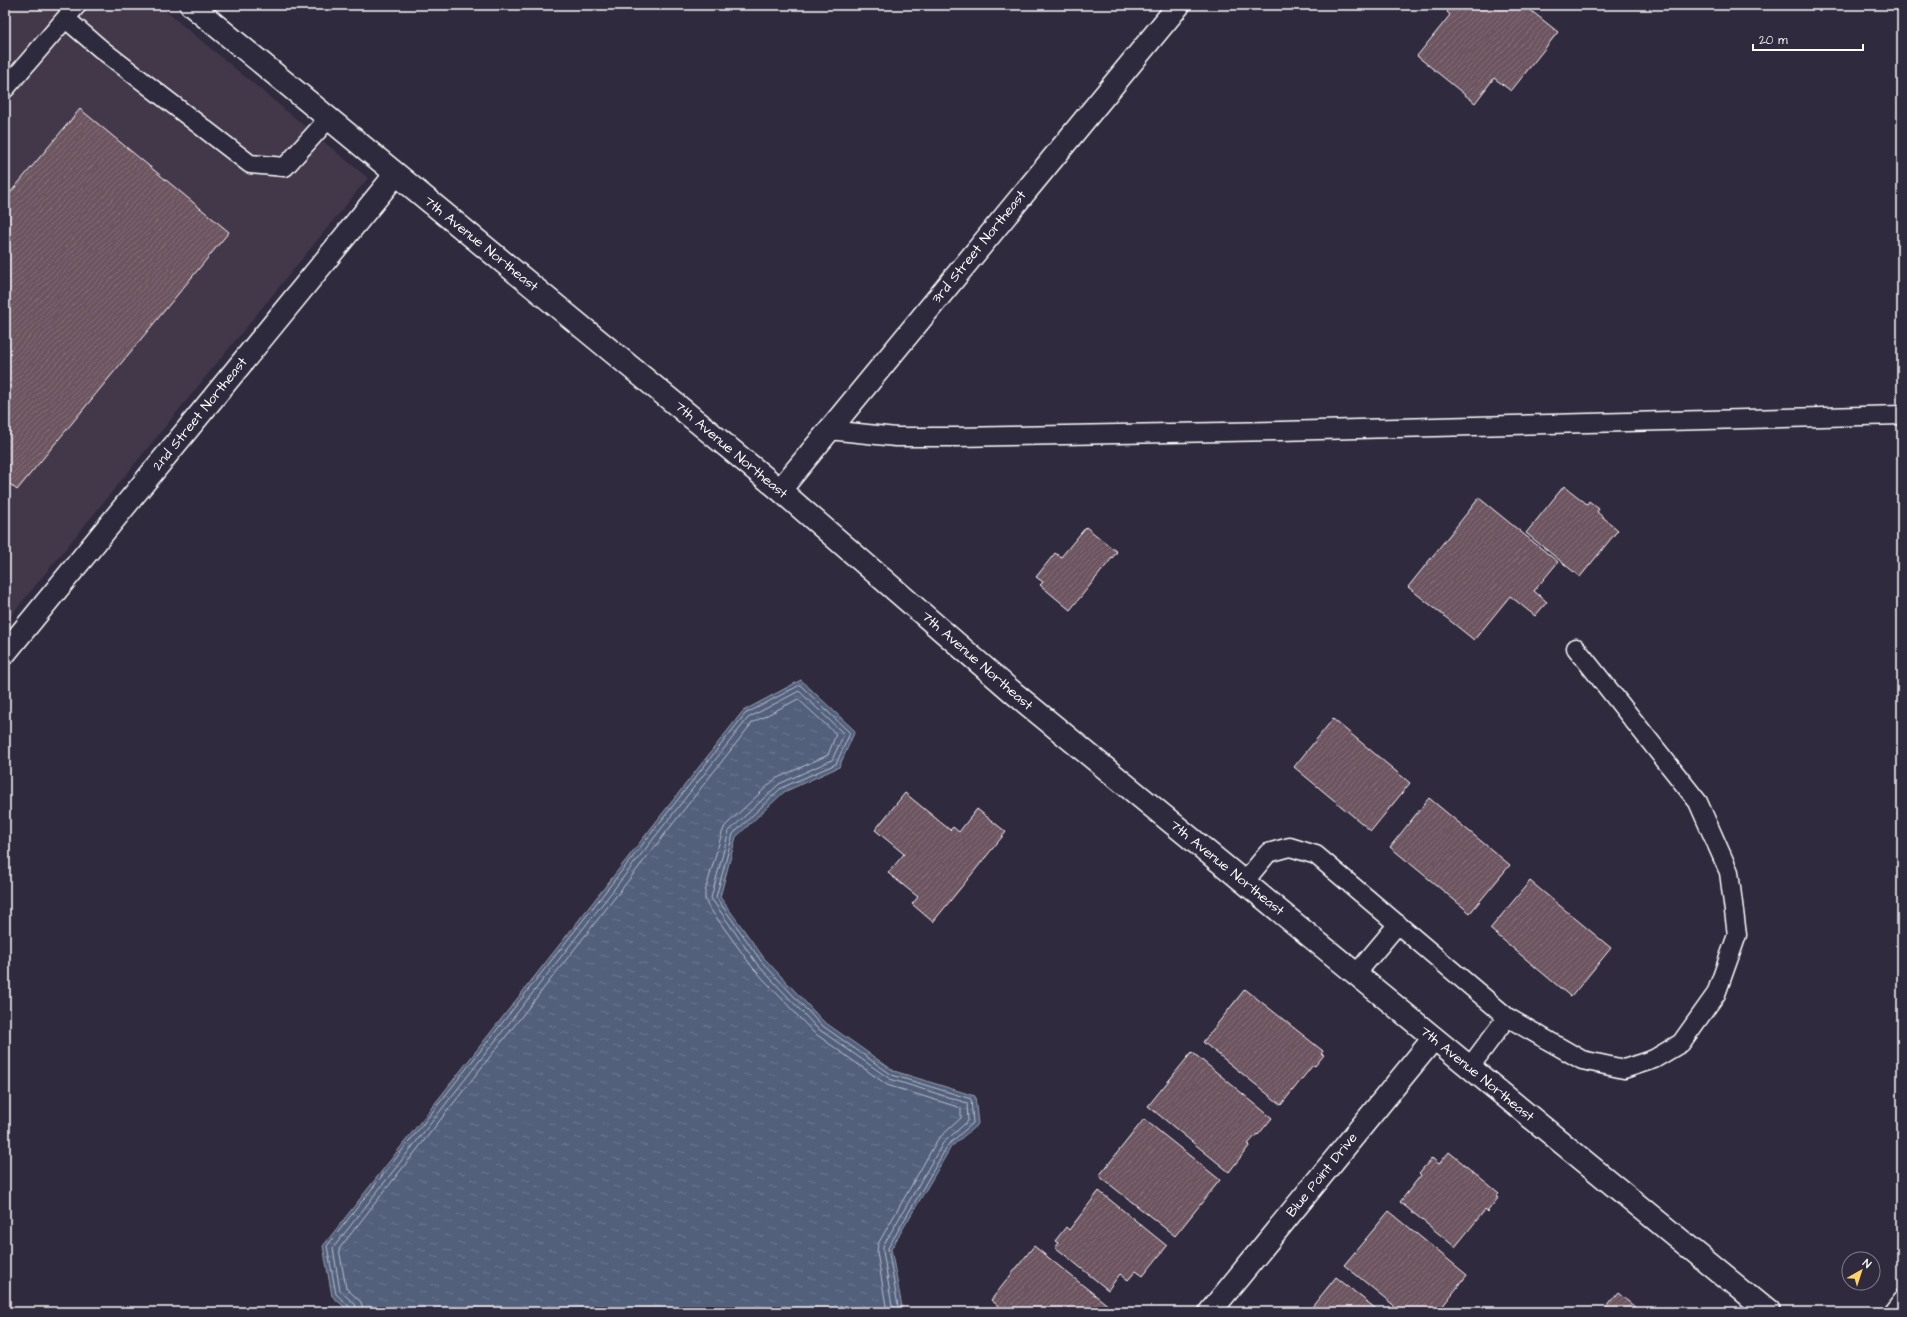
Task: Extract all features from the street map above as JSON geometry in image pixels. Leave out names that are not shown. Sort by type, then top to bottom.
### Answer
[{"type":"street","name":"7th Avenue Northeast","points":[[191,5],[780,490],[1014,694],[1768,1312]]},
{"type":"street","name":"3rd Street Northeast","points":[[780,490],[1179,5]]},
{"type":"street","name":"2nd Street Northeast","points":[[5,653],[396,174]]},
{"type":"street","name":"Blue Point Drive","points":[[1210,1312],[1434,1038]]},
{"type":"lane","points":[[5,89],[77,5]]},
{"type":"lane","points":[[66,19],[101,49],[250,164],[285,167],[329,118]]},
{"type":"lane","points":[[829,430],[896,437],[965,437],[1902,415]]},
{"type":"lane","points":[[1244,882],[1268,853],[1290,847],[1316,855],[1507,1017],[1582,1060],[1624,1069],[1654,1059],[1681,1043],[1716,994],[1737,935],[1729,872],[1698,802],[1576,648]]},
{"type":"lane","points":[[1356,974],[1398,924]]},
{"type":"lane","points":[[1470,1068],[1507,1017]]},
{"type":"lane","points":[[1891,1312],[1902,1298]]},
{"type":"shaded area","points":[[5,5],[158,5],[368,178],[5,623]]},
{"type":"water","points":[[801,680],[855,731],[839,767],[784,792],[736,837],[720,897],[764,958],[823,1021],[894,1071],[975,1096],[978,1124],[951,1147],[891,1249],[903,1312],[350,1312],[332,1296],[323,1246],[743,711]]},
{"type":"building","points":[[1452,5],[1524,5],[1558,32],[1511,91],[1494,78],[1475,103],[1417,56],[1450,15],[1447,12]]},
{"type":"building","points":[[80,109],[229,232],[17,490],[5,480],[5,199]]},
{"type":"building","points":[[1564,486],[1587,504],[1589,501],[1599,509],[1597,512],[1618,530],[1580,577],[1526,533]]},
{"type":"building","points":[[1479,498],[1558,562],[1534,591],[1547,602],[1535,616],[1510,596],[1474,640],[1408,587]]},
{"type":"building","points":[[1086,527],[1117,552],[1070,610],[1040,585],[1043,582],[1036,577],[1055,553],[1061,557]]},
{"type":"building","points":[[1333,719],[1410,783],[1371,831],[1294,767]]},
{"type":"building","points":[[905,793],[950,830],[953,827],[959,832],[977,809],[1006,832],[933,922],[912,904],[918,897],[888,873],[904,854],[875,830]]},
{"type":"building","points":[[1429,798],[1510,865],[1470,913],[1390,847]]},
{"type":"building","points":[[1530,881],[1611,948],[1571,997],[1490,929]]},
{"type":"building","points":[[1245,989],[1323,1051],[1321,1054],[1324,1055],[1315,1066],[1313,1065],[1281,1105],[1203,1042]]},
{"type":"building","points":[[1192,1052],[1272,1118],[1258,1135],[1257,1134],[1248,1144],[1250,1145],[1229,1172],[1148,1106]]},
{"type":"building","points":[[1144,1119],[1220,1180],[1175,1236],[1099,1176]]},
{"type":"building","points":[[1449,1152],[1499,1193],[1496,1197],[1498,1198],[1487,1212],[1485,1210],[1455,1247],[1400,1202],[1421,1175],[1419,1173],[1432,1158],[1439,1164]]},
{"type":"building","points":[[1099,1191],[1167,1246],[1143,1276],[1136,1271],[1128,1280],[1120,1274],[1108,1290],[1055,1247],[1058,1243],[1055,1241],[1066,1227],[1069,1230]]},
{"type":"building","points":[[1389,1211],[1467,1275],[1438,1312],[1402,1312],[1344,1265]]},
{"type":"building","points":[[1034,1246],[1115,1311],[1006,1312],[991,1300]]},
{"type":"building","points":[[1336,1277],[1380,1312],[1308,1312]]},
{"type":"building","points":[[1618,1293],[1641,1312],[1603,1312]]}]
